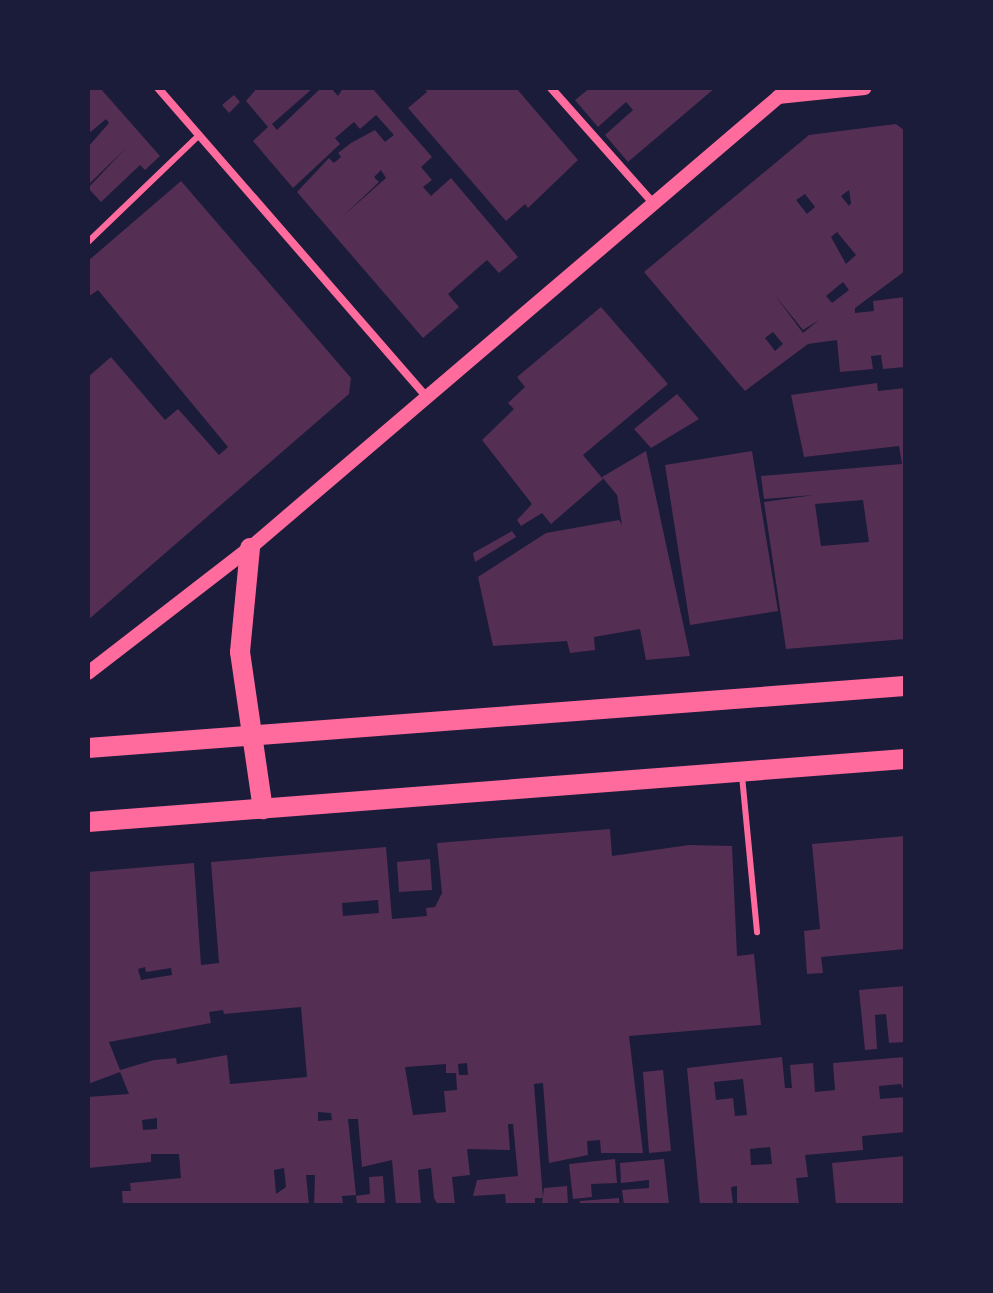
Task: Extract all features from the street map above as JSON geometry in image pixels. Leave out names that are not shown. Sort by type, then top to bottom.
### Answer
[{"type":"main road","points":[[250,548],[240,652],[263,809]]},
{"type":"main road","points":[[88,748],[905,686]]},
{"type":"main road","points":[[88,822],[905,759]]},
{"type":"street","points":[[158,88],[426,396]]},
{"type":"street","points":[[551,88],[653,203]]},
{"type":"street","points":[[88,673],[250,548],[783,93],[865,88]]},
{"type":"lane","points":[[88,242],[199,135]]},
{"type":"lane","points":[[742,772],[757,932]]},
{"type":"building","points":[[88,88],[100,88],[160,156],[145,170],[140,165],[101,202],[88,188],[126,148],[88,185],[88,147],[109,123],[106,119],[88,134]]},
{"type":"building","points":[[257,88],[313,88],[272,124],[277,130],[321,88],[331,88],[338,96],[343,88],[372,88],[432,157],[421,167],[432,180],[423,187],[431,196],[451,178],[518,257],[499,273],[487,260],[448,294],[459,307],[423,338],[297,192],[329,158],[334,163],[341,157],[338,153],[351,143],[375,130],[385,142],[394,135],[376,115],[360,129],[354,122],[335,138],[340,144],[293,188],[253,141],[268,127],[246,101]],"holes":[[[381,170],[386,178],[343,216],[379,182],[374,177]]]},
{"type":"building","points":[[424,88],[516,88],[578,160],[528,208],[525,204],[506,221],[408,108],[427,92]]},
{"type":"building","points":[[590,88],[715,88],[628,162],[605,135],[633,110],[626,102],[598,127],[575,100]]},
{"type":"building","points":[[234,95],[240,102],[229,113],[222,105]]},
{"type":"building","points":[[896,124],[905,131],[905,271],[855,308],[855,313],[874,311],[873,301],[905,297],[905,367],[883,369],[881,355],[871,356],[873,369],[840,372],[837,340],[808,344],[745,391],[644,272],[809,135]],"holes":[[[849,190],[849,206],[841,196]],[[805,194],[815,207],[807,214],[796,200]],[[837,232],[856,255],[846,264],[831,237]],[[843,282],[849,290],[832,303],[826,296]],[[774,294],[803,330],[819,320],[803,333]],[[773,332],[783,344],[775,351],[765,338]]]},
{"type":"building","points":[[181,181],[351,378],[349,394],[88,620],[88,377],[111,357],[165,420],[178,409],[219,455],[228,447],[98,290],[88,297],[88,261]]},
{"type":"building","points":[[601,307],[668,384],[583,455],[603,479],[551,524],[542,513],[521,526],[517,520],[532,504],[482,440],[514,409],[508,403],[525,387],[517,377]]},
{"type":"building","points":[[877,383],[878,391],[905,388],[905,639],[786,649],[764,502],[814,495],[764,499],[761,476],[902,464],[899,446],[804,457],[791,395]],"holes":[[[863,500],[869,542],[821,546],[815,504]]]},
{"type":"building","points":[[677,394],[699,419],[651,448],[634,429]]},
{"type":"building","points":[[646,451],[690,656],[646,660],[640,629],[594,637],[595,650],[570,653],[567,641],[493,646],[478,577],[546,533],[619,520],[622,525],[617,495],[602,477]]},
{"type":"building","points":[[752,451],[778,611],[690,625],[665,465]]},
{"type":"building","points":[[512,531],[516,537],[475,562],[473,553]]},
{"type":"building","points":[[610,829],[612,856],[689,845],[732,846],[737,956],[754,954],[761,1025],[629,1036],[643,1153],[601,1153],[600,1140],[587,1141],[588,1155],[549,1163],[543,1083],[534,1084],[543,1198],[535,1198],[535,1205],[506,1205],[505,1194],[473,1196],[477,1180],[518,1176],[513,1124],[508,1124],[510,1150],[467,1149],[470,1175],[452,1177],[455,1205],[438,1205],[434,1198],[431,1168],[418,1170],[421,1205],[396,1205],[392,1160],[362,1167],[358,1119],[348,1119],[356,1195],[342,1196],[343,1205],[314,1205],[315,1175],[306,1175],[309,1205],[123,1205],[122,1191],[131,1191],[130,1183],[181,1178],[179,1154],[151,1154],[151,1162],[88,1168],[88,1097],[129,1094],[120,1072],[88,1084],[88,872],[194,863],[201,965],[219,963],[211,862],[386,847],[392,919],[427,916],[426,908],[435,907],[442,893],[437,843]],"holes":[[[378,900],[379,913],[343,916],[342,903]],[[145,967],[146,972],[171,968],[172,975],[141,980],[138,969]],[[301,1007],[307,1077],[230,1084],[227,1055],[177,1064],[176,1058],[154,1060],[120,1070],[109,1042],[211,1023],[209,1012],[223,1010],[224,1014]],[[467,1063],[468,1075],[459,1075],[458,1064]],[[446,1064],[446,1073],[456,1073],[457,1090],[444,1091],[446,1112],[413,1115],[405,1067]],[[318,1112],[331,1113],[332,1120],[318,1121]],[[157,1118],[157,1129],[143,1130],[142,1120]],[[284,1168],[286,1187],[276,1194],[274,1170]]]},
{"type":"building","points":[[905,836],[905,949],[821,957],[823,973],[807,974],[804,931],[820,929],[812,844]]},
{"type":"building","points":[[430,859],[432,890],[399,892],[397,862]]},
{"type":"building","points":[[905,986],[905,1042],[889,1043],[886,1014],[875,1015],[877,1049],[865,1050],[859,990]]},
{"type":"building","points":[[782,1057],[785,1088],[792,1088],[790,1065],[813,1063],[815,1092],[835,1090],[833,1063],[905,1057],[905,1094],[901,1084],[879,1086],[880,1099],[905,1097],[905,1132],[862,1136],[863,1150],[805,1155],[808,1177],[796,1178],[799,1205],[737,1205],[737,1186],[731,1187],[733,1205],[700,1205],[687,1068]],"holes":[[[743,1079],[747,1115],[735,1116],[733,1098],[716,1100],[714,1082]],[[770,1147],[772,1164],[751,1165],[750,1149]]]},
{"type":"building","points":[[663,1070],[671,1151],[649,1153],[643,1072]]},
{"type":"building","points":[[905,1156],[905,1205],[836,1205],[832,1163]]},
{"type":"building","points":[[615,1159],[617,1183],[591,1184],[592,1197],[573,1199],[569,1164]]},
{"type":"building","points":[[664,1159],[669,1205],[624,1205],[622,1190],[649,1188],[649,1180],[621,1183],[620,1163]]},
{"type":"building","points":[[383,1176],[385,1205],[357,1205],[356,1196],[370,1194],[369,1177]]},
{"type":"building","points":[[567,1186],[568,1205],[542,1205],[544,1188]]},
{"type":"building","points":[[619,1198],[619,1205],[580,1205],[580,1201]]}]
